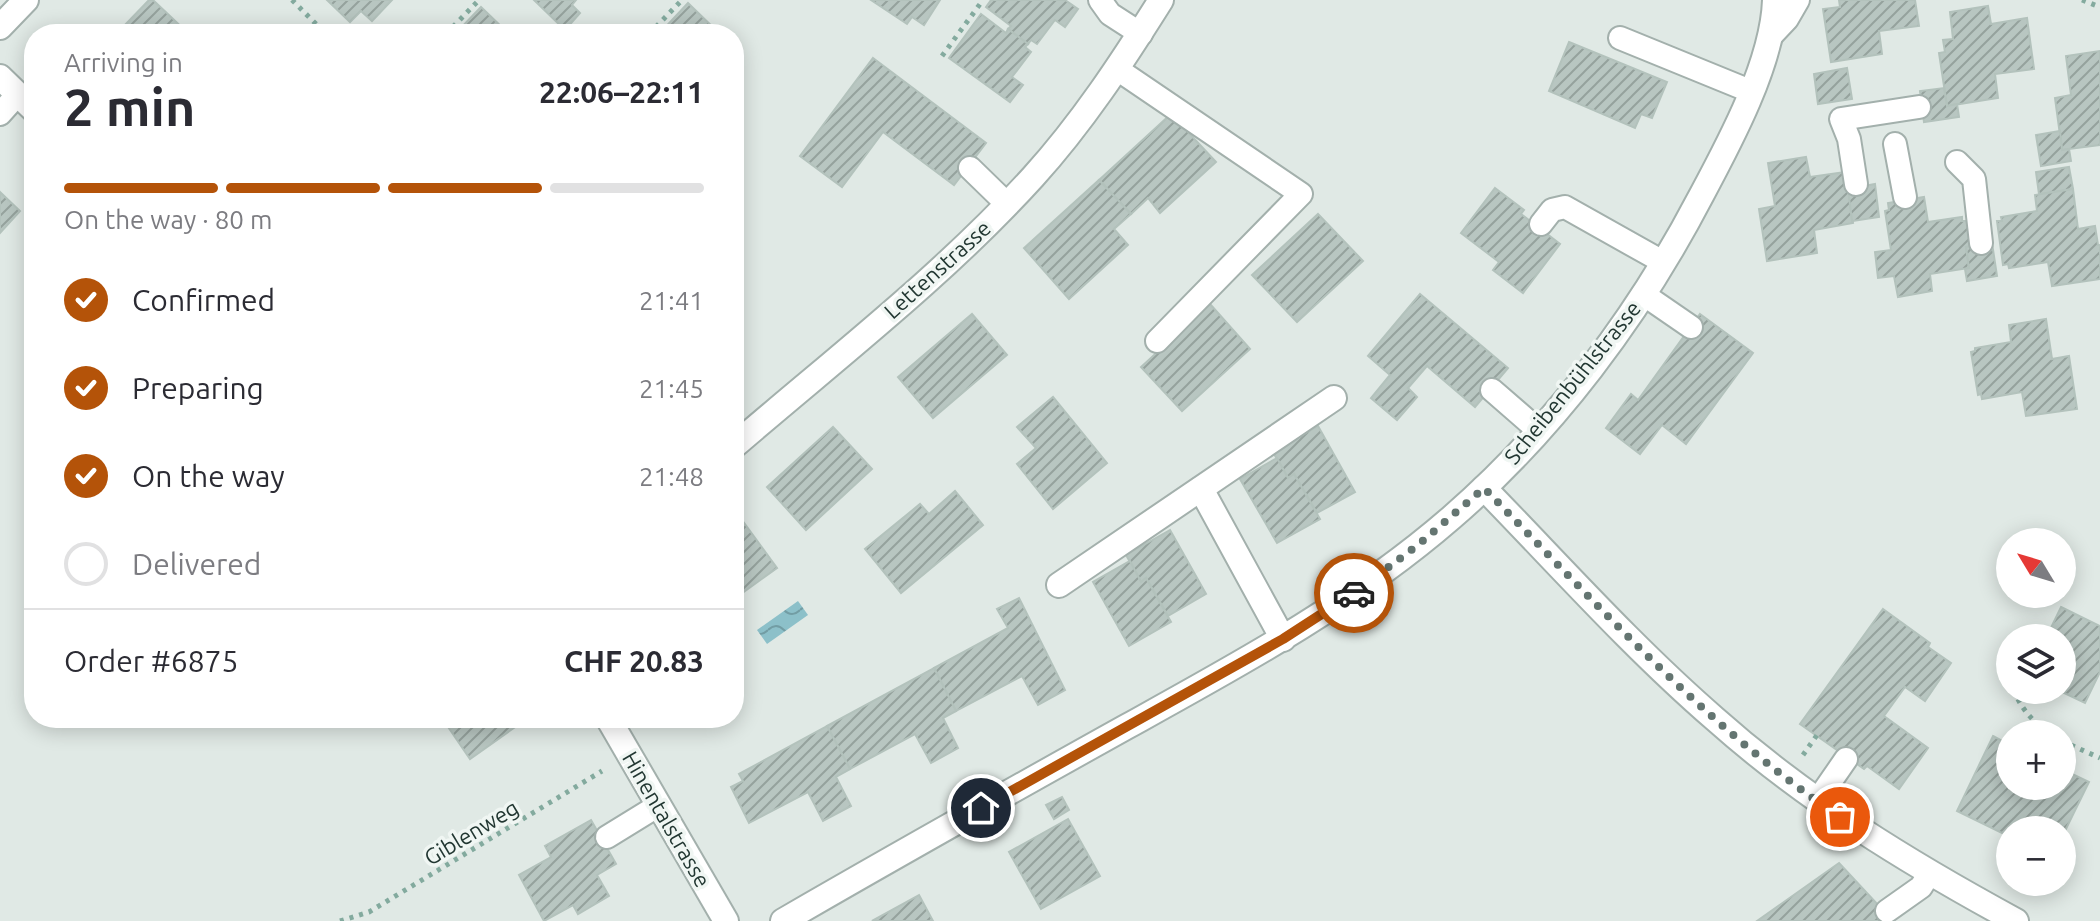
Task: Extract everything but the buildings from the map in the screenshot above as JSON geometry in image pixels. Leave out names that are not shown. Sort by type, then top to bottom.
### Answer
[{"type":"street","points":[[0,27],[26,0]]},
{"type":"street","name":"Scheibenbühlstrasse","points":[[783,921],[1283,639],[1382,574],[1484,488],[1538,430],[1589,368],[1663,262],[1709,181],[1750,91],[1770,37],[1775,0]]},
{"type":"street","name":"Lettenstrasse","points":[[744,437],[936,272],[1007,204],[1063,142],[1117,69],[1141,34],[1153,3]]},
{"type":"street","points":[[0,77],[24,100]]},
{"type":"street","points":[[1059,585],[1334,398]]},
{"type":"street","points":[[1484,488],[1665,674],[1715,720],[1817,801],[1929,874],[2016,921]]},
{"type":"street","points":[[1201,489],[1283,639]]},
{"type":"street","name":"Hinentalstrasse","points":[[614,728],[726,921]]},
{"type":"lane","points":[[1100,0],[1110,14],[1141,34]]},
{"type":"lane","points":[[1770,37],[1787,19],[1798,0]]},
{"type":"lane","points":[[1620,38],[1750,91]]},
{"type":"lane","points":[[1117,69],[1301,194],[1157,341]]},
{"type":"lane","points":[[0,114],[24,103]]},
{"type":"lane","points":[[1856,184],[1849,139],[1841,119],[1919,107]]},
{"type":"lane","points":[[1895,144],[1905,197]]},
{"type":"lane","points":[[1957,162],[1974,179],[1981,243]]},
{"type":"lane","points":[[970,168],[1007,204]]},
{"type":"lane","points":[[1541,224],[1552,210],[1565,207],[1663,262]]},
{"type":"lane","points":[[1643,294],[1691,327]]},
{"type":"lane","points":[[1492,390],[1538,430]]},
{"type":"lane","points":[[1817,801],[1846,759]]},
{"type":"lane","points":[[607,837],[659,805]]},
{"type":"lane","points":[[1887,911],[1921,887],[1929,874]]},
{"type":"path","points":[[292,0],[316,24]]},
{"type":"path","points":[[456,24],[479,0]]},
{"type":"path","points":[[659,24],[682,0]]},
{"type":"path","points":[[942,56],[983,0]]},
{"type":"path","points":[[2082,0],[2100,7]]},
{"type":"path","points":[[2021,704],[2035,720]]},
{"type":"path","points":[[1807,749],[1817,735]]},
{"type":"path","points":[[2076,747],[2100,758]]},
{"type":"path","name":"Giblenweg","points":[[340,921],[369,912],[615,763]]},
{"type":"water","points":[[798,601],[808,615],[767,644],[757,630]]},
{"type":"way so far","points":[[1354,593],[1418,545],[1484,488],[1665,674],[1767,763],[1840,817]]},
{"type":"route","points":[[981,808],[1283,639],[1354,593]]}]
